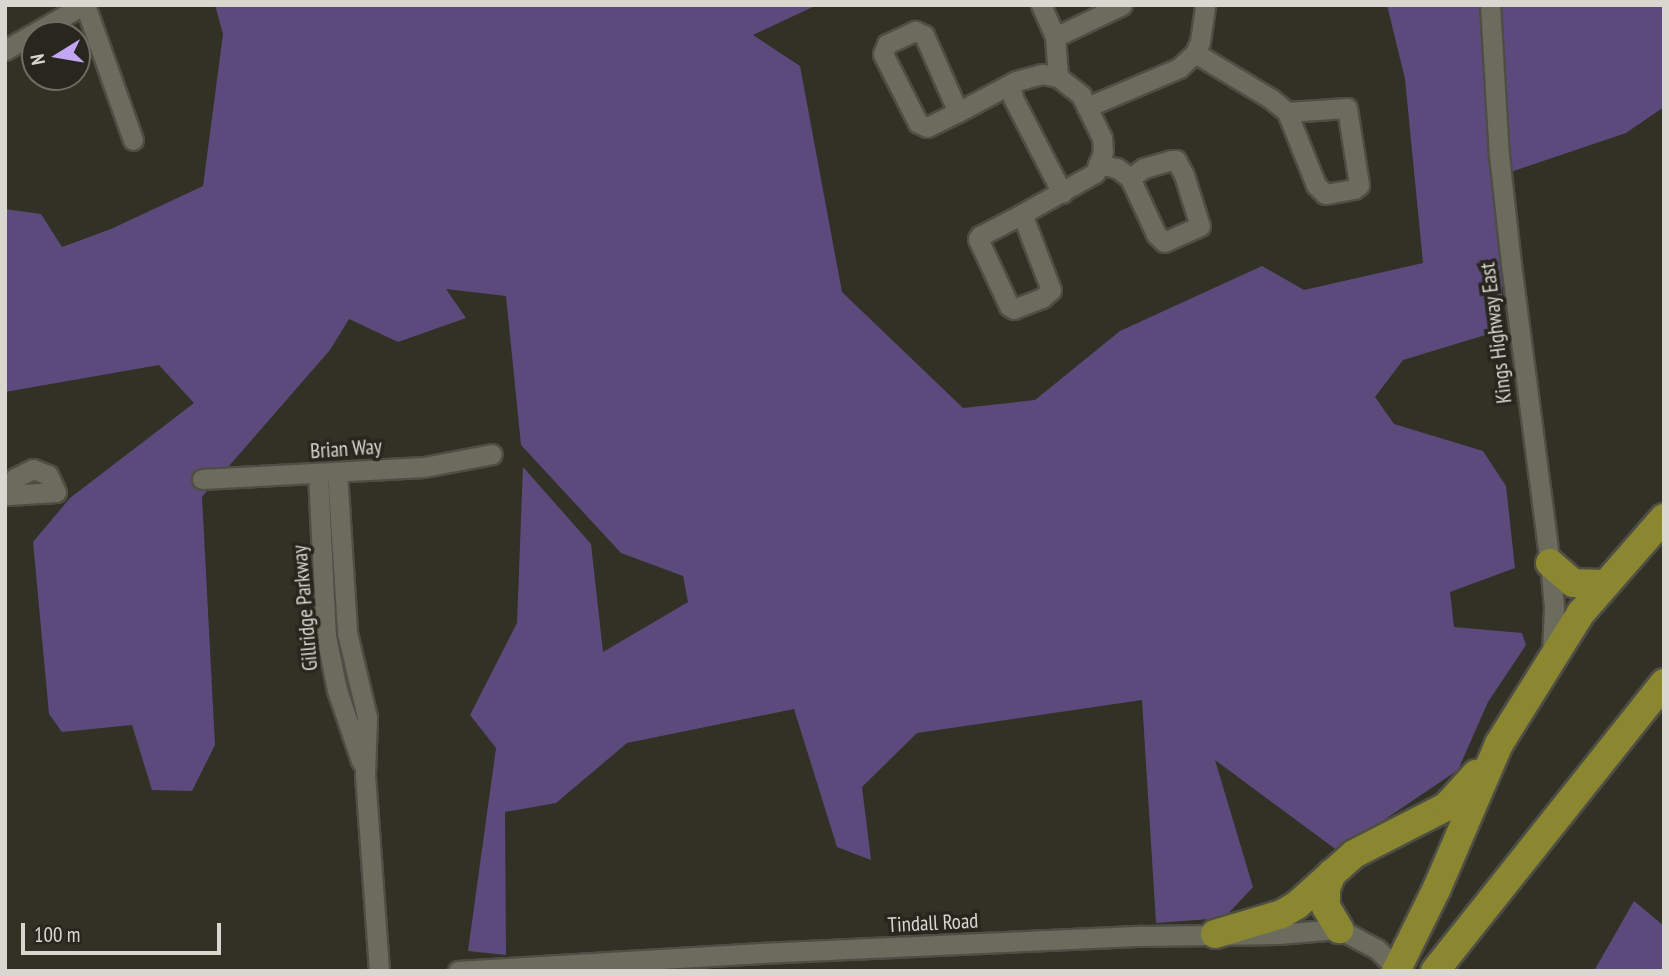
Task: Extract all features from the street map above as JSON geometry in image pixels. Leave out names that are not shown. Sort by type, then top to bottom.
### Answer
[{"type":"highway","points":[[1397,970],[1437,888],[1499,744],[1552,654],[1603,584],[1664,517]]},
{"type":"highway","points":[[1550,563],[1573,583],[1603,584]]},
{"type":"highway","points":[[1437,969],[1664,683]]},
{"type":"highway","points":[[1215,934],[1282,914],[1297,905],[1365,847],[1446,807],[1499,744]]},
{"type":"highway","points":[[1332,873],[1326,889],[1326,907],[1339,929]]},
{"type":"street","points":[[5,50],[84,5],[133,140]]},
{"type":"street","points":[[1041,5],[1055,37],[1058,77]]},
{"type":"street","points":[[1055,37],[1122,5]]},
{"type":"street","points":[[1087,107],[1171,73],[1195,53],[1203,25],[1205,5]]},
{"type":"street","name":"Kings Highway East","points":[[1490,5],[1496,114],[1511,264],[1550,563],[1554,607],[1552,654]]},
{"type":"street","points":[[958,112],[924,35],[915,31],[887,44],[883,54],[918,123],[927,127],[958,112],[1011,84],[1042,74],[1058,77],[1072,86],[1087,107],[1102,138],[1103,152],[1095,173],[980,236],[978,239],[1009,306],[1014,309],[1042,298],[1051,290],[1022,214]]},
{"type":"street","points":[[1195,53],[1270,98],[1287,112],[1321,193],[1354,189],[1359,181],[1348,108],[1287,112]]},
{"type":"street","points":[[1011,84],[1013,98],[1062,192]]},
{"type":"street","points":[[1098,164],[1117,168],[1130,178]]},
{"type":"street","name":"Brian Way","points":[[202,479],[424,467],[492,454]]},
{"type":"street","name":"Gillridge Parkway","points":[[328,473],[352,658],[367,717],[365,775],[379,971]]},
{"type":"street","name":"Gillridge Parkway","points":[[328,473],[323,582],[331,662],[365,775]]},
{"type":"street","points":[[323,582],[343,579]]},
{"type":"street","points":[[331,662],[352,658]]},
{"type":"street","points":[[1339,929],[1377,949],[1397,970]]},
{"type":"street","name":"Tindall Road","points":[[458,971],[761,953],[1215,934],[1278,934],[1339,929]]},
{"type":"shaded area","points":[[215,5],[817,5],[753,35],[800,66],[842,292],[963,408],[1035,400],[1120,331],[1262,266],[1304,290],[1423,263],[1405,79],[1387,5],[1664,5],[1664,107],[1626,133],[1502,175],[1502,330],[1403,360],[1375,397],[1394,424],[1483,451],[1506,486],[1515,568],[1450,592],[1454,627],[1522,633],[1526,645],[1488,702],[1458,770],[1338,851],[1215,760],[1253,887],[1224,918],[1156,923],[1142,700],[917,733],[862,787],[871,860],[837,847],[794,709],[627,743],[556,803],[505,812],[506,955],[468,951],[496,748],[470,715],[517,623],[523,467],[591,544],[603,652],[688,602],[683,576],[621,553],[521,445],[506,296],[446,289],[466,318],[398,342],[349,319],[330,350],[202,497],[215,745],[192,791],[152,790],[132,725],[62,732],[49,714],[33,542],[70,498],[194,403],[159,365],[5,392],[5,209],[41,214],[62,247],[111,229],[203,186],[223,34]]},
{"type":"shaded area","points":[[1634,901],[1664,926],[1664,971],[1594,971]]}]
